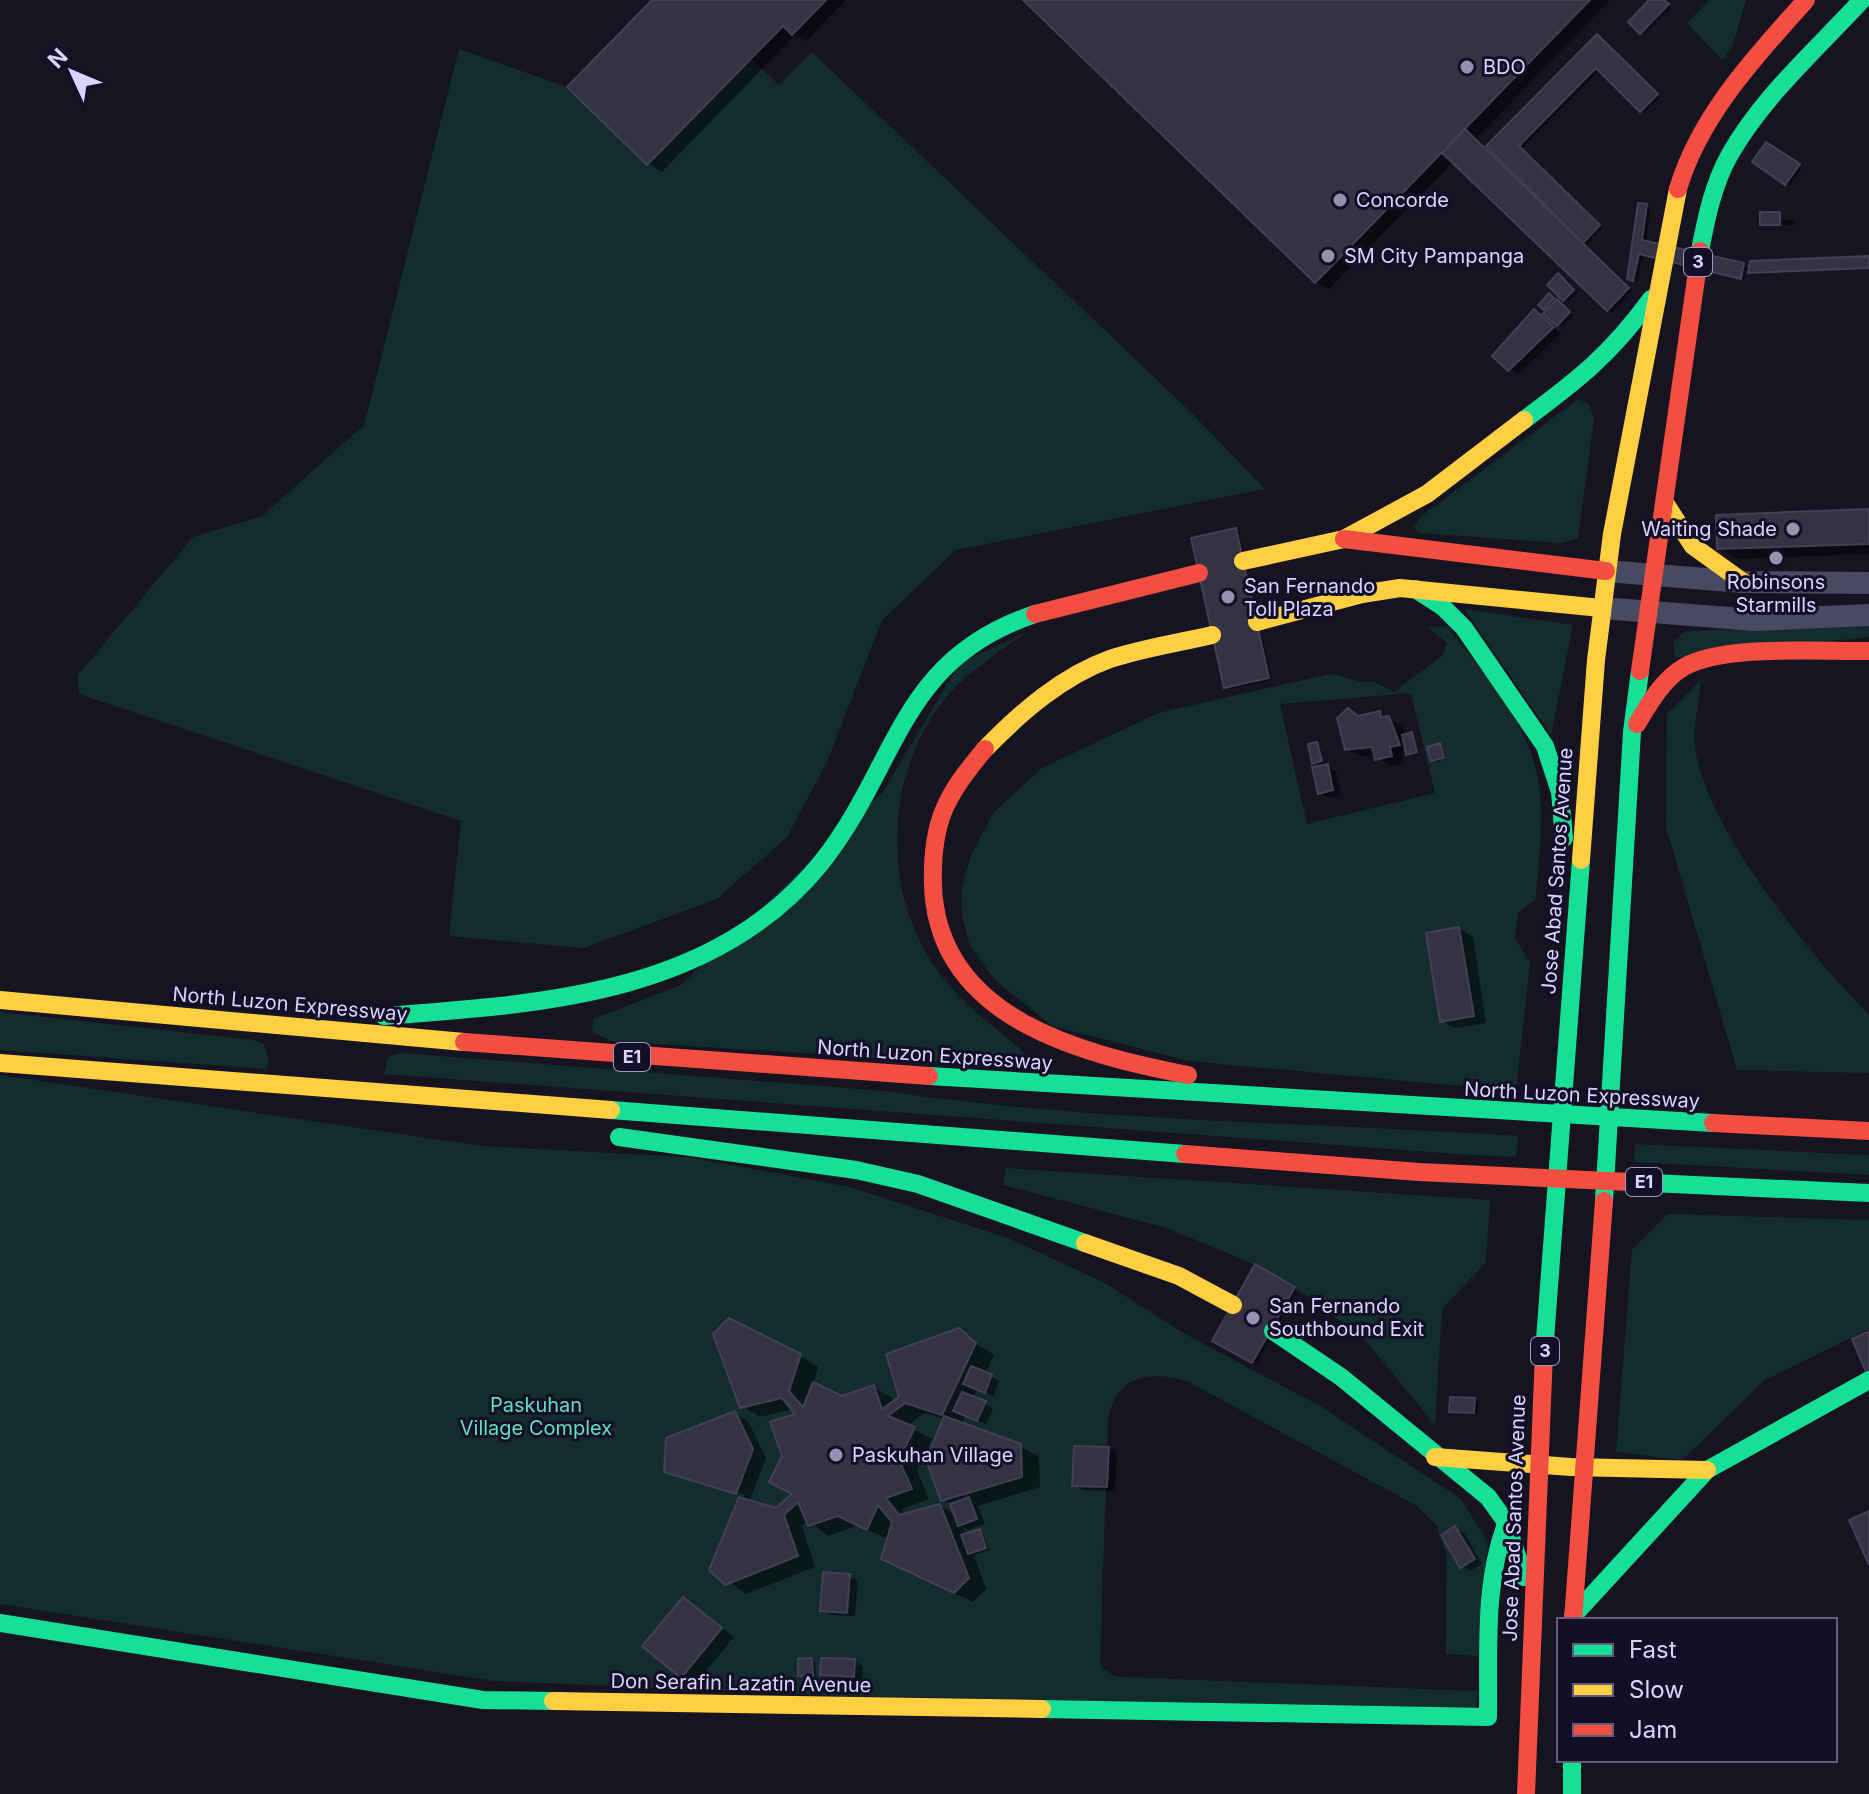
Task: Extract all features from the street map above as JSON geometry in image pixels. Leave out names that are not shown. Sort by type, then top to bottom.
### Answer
[{"type":"main road","name":"Jose Abad Santos Avenue","points":[[1526,1794],[1538,1463],[1574,945],[1606,571],[1675,195],[1692,150],[1734,84],[1806,0]]},
{"type":"main road","name":"3","points":[[1573,1618],[1602,1242],[1632,732],[1690,309],[1712,195],[1728,158],[1756,115],[1862,0]]},
{"type":"main road","points":[[1243,561],[1344,539],[1427,494],[1563,393],[1622,339],[1657,290]]},
{"type":"main road","points":[[1665,503],[1693,546],[1743,582]]},
{"type":"main road","points":[[1344,539],[1606,571]]},
{"type":"main road","points":[[250,1024],[543,1004],[595,993],[705,957],[763,922],[807,879],[864,799],[921,691],[964,648],[1001,626],[1038,613],[1199,573]]},
{"type":"main road","points":[[1415,589],[1443,607],[1464,628],[1548,754],[1560,792],[1574,945]]},
{"type":"main road","points":[[1257,622],[1362,594],[1415,589],[1601,608]]},
{"type":"main road","points":[[1212,635],[1098,664],[1018,715],[967,770],[940,815],[933,839],[938,926],[961,966],[983,991],[1026,1025],[1062,1043],[1128,1062],[1336,1104]]},
{"type":"main road","points":[[1632,732],[1664,684],[1687,665],[1754,655],[1869,651]]},
{"type":"main road","name":"North Luzon Expressway","points":[[0,1000],[612,1056],[1336,1104],[1869,1131]]},
{"type":"main road","name":"E1","points":[[0,1063],[288,1088],[1419,1172],[1869,1193]]},
{"type":"main road","points":[[288,1088],[524,1123]]},
{"type":"main road","points":[[602,1134],[856,1170],[918,1184],[1179,1276],[1233,1305]]},
{"type":"main road","points":[[1273,1331],[1341,1377],[1468,1484],[1488,1497],[1506,1522],[1532,1603]]},
{"type":"main road","points":[[1573,1618],[1707,1470],[1869,1380]]},
{"type":"main road","points":[[1435,1457],[1585,1465],[1618,1471],[1707,1470]]},
{"type":"main road","points":[[1468,1484],[1499,1541]]},
{"type":"main road","points":[[1499,1541],[1506,1522],[1537,1485]]},
{"type":"main road","name":"Don Serafin Lazatin Avenue","points":[[0,1623],[483,1700],[1488,1717],[1492,1599],[1499,1541]]},
{"type":"main road","points":[[1572,1762],[1572,1794]]},
{"type":"street","points":[[1606,571],[1743,582],[1869,583]]},
{"type":"street","points":[[1601,608],[1755,620],[1869,615]]},
{"type":"green space","points":[[1709,0],[1746,0],[1732,48],[1722,60],[1687,23]]},
{"type":"green space","points":[[459,49],[567,87],[647,165],[751,59],[779,85],[812,52],[1192,413],[1265,489],[956,550],[882,620],[827,762],[787,837],[717,899],[584,948],[449,936],[461,821],[79,694],[78,675],[193,537],[262,516],[364,425]]},
{"type":"green space","points":[[1578,399],[1589,404],[1594,418],[1578,538],[1561,543],[1418,533],[1414,528],[1420,517]]},
{"type":"green space","points":[[1464,609],[1573,625],[1551,735]]},
{"type":"green space","points":[[1869,625],[1869,637],[1675,658],[1673,642],[1685,631]]},
{"type":"green space","points":[[1447,626],[1489,679],[1514,717],[1533,758],[1538,780],[1541,825],[1536,899],[1518,913],[1515,938],[1530,963],[1516,1091],[1188,1061],[1052,1026],[995,980],[970,946],[962,915],[961,890],[970,858],[993,813],[1042,768],[1158,713],[1325,675],[1372,681],[1394,692],[1442,656],[1447,643],[1428,627]],"holes":[[[1411,693],[1435,793],[1307,824],[1280,704]]]},
{"type":"green space","points":[[1027,632],[959,684],[929,722],[913,755],[902,789],[898,825],[898,861],[904,897],[915,931],[932,963],[952,988],[1027,1057],[1022,1067],[610,1041],[592,1031],[593,1019],[681,985],[882,793],[960,663]]},
{"type":"green space","points":[[1701,680],[1695,744],[1706,786],[1721,821],[1766,893],[1819,960],[1869,1015],[1869,1073],[1737,1070],[1666,827],[1667,714]]},
{"type":"green space","points":[[0,1012],[254,1040],[264,1044],[269,1061],[265,1069],[0,1050]]},
{"type":"green space","points":[[402,1053],[885,1091],[1122,1115],[1518,1136],[1516,1157],[1456,1154],[384,1074],[388,1057]]},
{"type":"green space","name":"Paskuhan Village Complex","points":[[0,1075],[482,1146],[688,1157],[850,1187],[1008,1238],[1103,1282],[1187,1335],[1322,1407],[1461,1499],[1488,1543],[1479,1656],[1446,1654],[1447,1555],[1436,1525],[1417,1506],[1189,1382],[1162,1376],[1138,1379],[1119,1392],[1108,1418],[1100,1665],[1114,1676],[1123,1677],[1477,1691],[1476,1708],[839,1696],[494,1681],[0,1604]]},
{"type":"green space","points":[[1635,1144],[1869,1155],[1869,1175],[1634,1162]]},
{"type":"green space","points":[[1006,1168],[1490,1200],[1486,1262],[1442,1309],[1435,1425],[1364,1339],[1310,1298],[1251,1263],[1167,1228],[1003,1185]]},
{"type":"green space","points":[[1668,1214],[1869,1220],[1869,1329],[1765,1380],[1682,1460],[1616,1452],[1632,1250]]},
{"type":"building","points":[[652,0],[826,0],[792,35],[783,26],[647,165],[567,87]]},
{"type":"building","points":[[1023,0],[1590,0],[1315,283]]},
{"type":"building","points":[[1649,0],[1664,0],[1669,4],[1640,34],[1628,22]]},
{"type":"building","points":[[1597,34],[1658,94],[1640,112],[1596,68],[1519,146],[1600,225],[1583,243],[1486,146]]},
{"type":"building","points":[[1465,129],[1629,288],[1607,311],[1442,153]]},
{"type":"building","points":[[1766,142],[1800,164],[1785,185],[1752,162]]},
{"type":"building","points":[[1638,203],[1647,204],[1642,240],[1744,263],[1741,279],[1639,254],[1633,281],[1627,279]]},
{"type":"building","points":[[1760,212],[1780,212],[1780,225],[1760,225]]},
{"type":"building","points":[[1869,256],[1869,268],[1748,273],[1750,261]]},
{"type":"building","points":[[1558,273],[1574,290],[1563,301],[1547,285]]},
{"type":"building","points":[[1549,293],[1554,298],[1544,310],[1538,305]]},
{"type":"building","points":[[1557,299],[1570,312],[1557,326],[1543,314]]},
{"type":"building","points":[[1534,309],[1554,327],[1508,371],[1492,356]]},
{"type":"building","name":"Waiting Shade","points":[[1869,509],[1869,544],[1717,549],[1716,515]]},
{"type":"building","name":"San Fernando Toll Plaza","points":[[1236,528],[1269,678],[1224,688],[1191,538]]},
{"type":"building","points":[[1348,708],[1358,716],[1380,711],[1381,717],[1389,716],[1400,745],[1390,747],[1392,756],[1375,760],[1372,747],[1345,750],[1337,718]]},
{"type":"building","points":[[1412,732],[1417,752],[1406,755],[1402,735]]},
{"type":"building","points":[[1317,742],[1322,761],[1312,764],[1308,744]]},
{"type":"building","points":[[1440,743],[1444,758],[1431,761],[1427,747]]},
{"type":"building","points":[[1328,764],[1333,790],[1318,794],[1312,767]]},
{"type":"building","points":[[1459,927],[1474,1016],[1440,1022],[1426,933]]},
{"type":"building","name":"San Fernando Southbound Exit","points":[[1255,1264],[1295,1287],[1252,1363],[1212,1341]]},
{"type":"building","points":[[729,1318],[801,1354],[789,1391],[803,1407],[813,1382],[842,1396],[874,1385],[882,1409],[899,1397],[886,1354],[959,1328],[976,1343],[942,1415],[905,1403],[888,1416],[915,1427],[899,1460],[912,1489],[886,1498],[899,1515],[940,1504],[969,1578],[954,1593],[881,1559],[892,1522],[878,1505],[867,1530],[838,1516],[808,1526],[798,1502],[784,1515],[798,1556],[725,1585],[709,1570],[739,1497],[776,1508],[792,1494],[769,1482],[782,1456],[770,1422],[795,1414],[782,1398],[740,1408],[713,1334]]},
{"type":"building","points":[[1869,1331],[1869,1379],[1852,1339]]},
{"type":"building","points":[[971,1366],[992,1374],[985,1393],[963,1384]]},
{"type":"building","points":[[962,1392],[986,1401],[977,1421],[953,1411]]},
{"type":"building","points":[[1450,1397],[1475,1398],[1474,1413],[1449,1412]]},
{"type":"building","points":[[735,1411],[753,1449],[736,1494],[664,1472],[666,1438]]},
{"type":"building","points":[[944,1416],[1021,1444],[1022,1477],[941,1501],[926,1460]]},
{"type":"building","points":[[1074,1446],[1109,1447],[1107,1487],[1072,1486]]},
{"type":"building","points":[[969,1497],[977,1519],[958,1526],[950,1504]]},
{"type":"building","points":[[1869,1511],[1869,1565],[1849,1520]]},
{"type":"building","points":[[1455,1526],[1475,1559],[1460,1568],[1441,1535]]},
{"type":"building","points":[[980,1529],[986,1548],[968,1554],[961,1535]]},
{"type":"building","points":[[823,1572],[850,1574],[847,1613],[820,1611]]},
{"type":"building","points":[[683,1597],[722,1628],[681,1678],[642,1646]]},
{"type":"building","points":[[812,1658],[813,1676],[798,1676],[798,1659]]},
{"type":"building","points":[[821,1658],[855,1659],[854,1677],[820,1675]]},
{"type":"tunnel","points":[[1233,1305],[1273,1331]]},
{"type":"traffic: fast","points":[[1700,251],[1719,179],[1742,134],[1791,74],[1862,0]]},
{"type":"traffic: fast","points":[[1524,420],[1593,365],[1622,336],[1651,299]]},
{"type":"traffic: fast","points":[[1415,589],[1443,607],[1464,628],[1545,746],[1560,792],[1564,838]]},
{"type":"traffic: fast","points":[[384,1016],[503,1006],[563,997],[621,984],[677,966],[730,941],[778,907],[821,863],[847,825],[906,718],[928,687],[955,658],[990,634],[1035,614]]},
{"type":"traffic: fast","points":[[1604,1201],[1632,732],[1640,671]]},
{"type":"traffic: fast","points":[[1544,1353],[1581,860]]},
{"type":"traffic: fast","points":[[929,1076],[1713,1123]]},
{"type":"traffic: fast","points":[[611,1110],[1185,1154]]},
{"type":"traffic: fast","points":[[619,1137],[856,1170],[918,1184],[1085,1243]]},
{"type":"traffic: fast","points":[[1651,1183],[1869,1193]]},
{"type":"traffic: fast","points":[[1273,1331],[1341,1377],[1488,1497],[1506,1522],[1524,1577]]},
{"type":"traffic: fast","points":[[1573,1616],[1707,1470],[1869,1380]]},
{"type":"traffic: fast","points":[[1042,1709],[1488,1717],[1491,1591],[1494,1567],[1508,1519]]},
{"type":"traffic: fast","points":[[0,1623],[483,1700],[553,1701]]},
{"type":"traffic: fast","points":[[1572,1762],[1572,1794]]},
{"type":"traffic: slow","points":[[1581,860],[1596,660],[1612,534],[1678,189]]},
{"type":"traffic: slow","points":[[1243,561],[1344,539],[1427,494],[1524,420]]},
{"type":"traffic: slow","points":[[1665,503],[1693,546],[1743,582]]},
{"type":"traffic: slow","points":[[1257,622],[1362,594],[1400,588],[1601,608]]},
{"type":"traffic: slow","points":[[985,749],[1043,697],[1092,666],[1135,652],[1212,635]]},
{"type":"traffic: slow","points":[[0,1000],[464,1042]]},
{"type":"traffic: slow","points":[[0,1063],[611,1110]]},
{"type":"traffic: slow","points":[[1085,1243],[1179,1276],[1233,1305]]},
{"type":"traffic: slow","points":[[1435,1457],[1571,1467],[1707,1470]]},
{"type":"traffic: slow","points":[[553,1701],[1042,1709]]},
{"type":"traffic: jam","points":[[1678,189],[1700,136],[1715,111],[1749,65],[1806,0]]},
{"type":"traffic: jam","points":[[1640,671],[1700,251]]},
{"type":"traffic: jam","points":[[1344,539],[1606,571]]},
{"type":"traffic: jam","points":[[1035,614],[1199,573]]},
{"type":"traffic: jam","points":[[1637,724],[1669,678],[1684,667],[1702,660],[1748,652],[1869,651]]},
{"type":"traffic: jam","points":[[985,749],[950,796],[938,827],[935,845],[933,886],[941,931],[960,969],[988,999],[1023,1022],[1062,1041],[1104,1055],[1188,1075]]},
{"type":"traffic: jam","points":[[464,1042],[929,1076]]},
{"type":"traffic: jam","points":[[1713,1123],[1869,1131]]},
{"type":"traffic: jam","points":[[1185,1154],[1419,1172],[1651,1183]]},
{"type":"traffic: jam","points":[[1573,1618],[1604,1201]]},
{"type":"traffic: jam","points":[[1526,1794],[1544,1353]]},
{"type":"place","name":"BDO","points":[[1467,67]]},
{"type":"place","name":"Concorde","points":[[1340,200]]},
{"type":"place","name":"SM City Pampanga","points":[[1328,256]]},
{"type":"place","name":"Waiting Shade","points":[[1793,529]]},
{"type":"place","name":"Robinsons Starmills","points":[[1776,558]]},
{"type":"place","name":"San Fernando Toll Plaza","points":[[1228,597]]},
{"type":"place","name":"San Fernando Southbound Exit","points":[[1253,1318]]},
{"type":"place","name":"Paskuhan Village","points":[[836,1455]]}]
